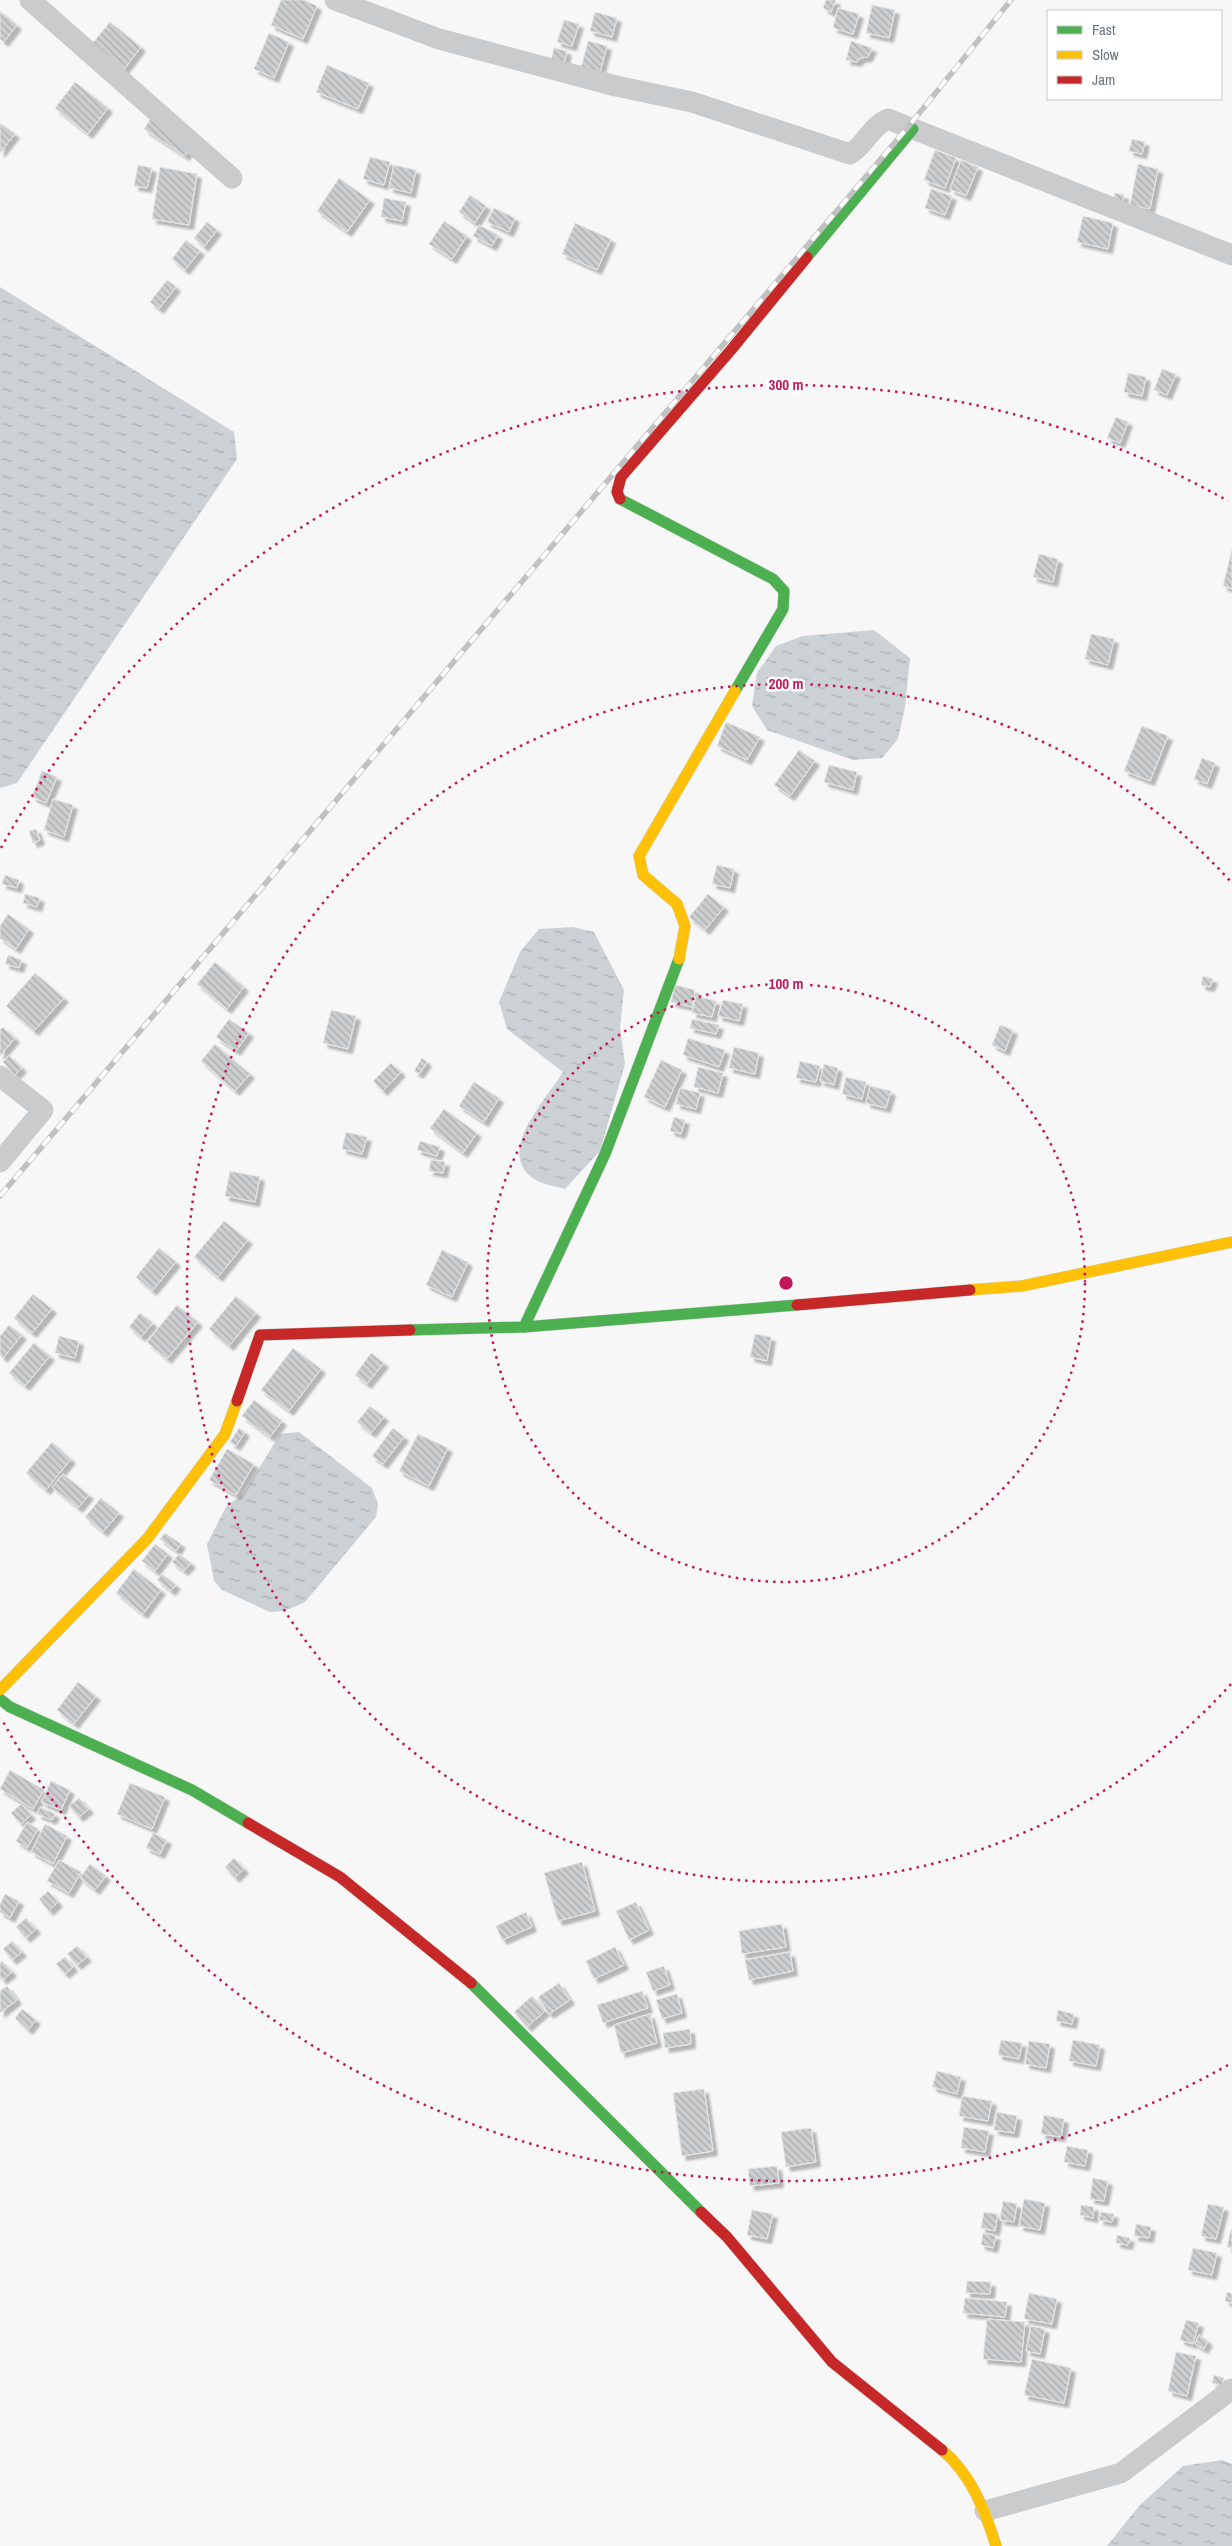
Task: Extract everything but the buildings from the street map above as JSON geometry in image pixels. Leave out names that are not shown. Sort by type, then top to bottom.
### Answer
[{"type":"street","points":[[30,0],[232,178]]},
{"type":"street","points":[[335,0],[439,39],[616,86],[692,102],[850,154],[858,150],[882,121],[888,119],[1232,255]]},
{"type":"street","points":[[524,1327],[605,1154],[679,960],[685,926],[677,904],[643,875],[639,856],[783,609],[784,591],[773,579],[621,500],[617,492],[621,477],[731,350],[872,176],[913,129]]},
{"type":"street","points":[[0,1076],[44,1110],[0,1162]]},
{"type":"street","points":[[0,1690],[147,1539],[226,1434],[260,1335],[524,1327],[1022,1286],[1232,1242]]},
{"type":"street","points":[[0,1699],[10,1707],[192,1790],[340,1877],[468,1980],[727,2237],[832,2362],[958,2463],[985,2511],[996,2546]]},
{"type":"street","points":[[985,2511],[1121,2473],[1232,2389]]},
{"type":"water","points":[[0,287],[234,432],[237,459],[17,783],[0,788]]},
{"type":"water","points":[[874,630],[910,658],[905,707],[898,739],[882,758],[853,760],[767,730],[752,706],[757,673],[776,646],[803,636]]},
{"type":"water","points":[[573,927],[594,932],[624,990],[620,1028],[625,1064],[600,1151],[565,1189],[536,1180],[524,1169],[519,1156],[521,1142],[527,1126],[563,1072],[507,1029],[499,1002],[520,952],[539,929]]},
{"type":"water","points":[[299,1432],[372,1488],[378,1504],[376,1517],[305,1602],[285,1611],[270,1612],[222,1590],[214,1581],[207,1544],[227,1505],[243,1495],[280,1434]]},
{"type":"water","points":[[1222,2460],[1232,2464],[1232,2546],[1107,2546],[1139,2506],[1183,2466]]},
{"type":"railway","points":[[0,1196],[908,127],[1011,0]]},
{"type":"traffic: fast","points":[[807,257],[913,129]]},
{"type":"traffic: fast","points":[[620,499],[773,579],[784,591],[783,609],[735,691]]},
{"type":"traffic: fast","points":[[524,1327],[605,1154],[679,959]]},
{"type":"traffic: fast","points":[[410,1330],[524,1327],[797,1305]]},
{"type":"traffic: fast","points":[[0,1699],[10,1707],[192,1790],[248,1823]]},
{"type":"traffic: fast","points":[[471,1983],[701,2212]]},
{"type":"traffic: slow","points":[[679,959],[685,926],[677,904],[643,875],[639,856],[735,691]]},
{"type":"traffic: slow","points":[[970,1290],[1022,1286],[1232,1242]]},
{"type":"traffic: slow","points":[[0,1690],[147,1539],[225,1434],[237,1401]]},
{"type":"traffic: slow","points":[[942,2450],[969,2481],[982,2506],[996,2546]]},
{"type":"traffic: jam","points":[[620,499],[617,492],[621,477],[731,350],[807,257]]},
{"type":"traffic: jam","points":[[797,1305],[970,1290]]},
{"type":"traffic: jam","points":[[237,1401],[260,1335],[410,1330]]},
{"type":"traffic: jam","points":[[248,1823],[340,1877],[471,1983]]},
{"type":"traffic: jam","points":[[701,2212],[727,2237],[832,2362],[942,2450]]}]
